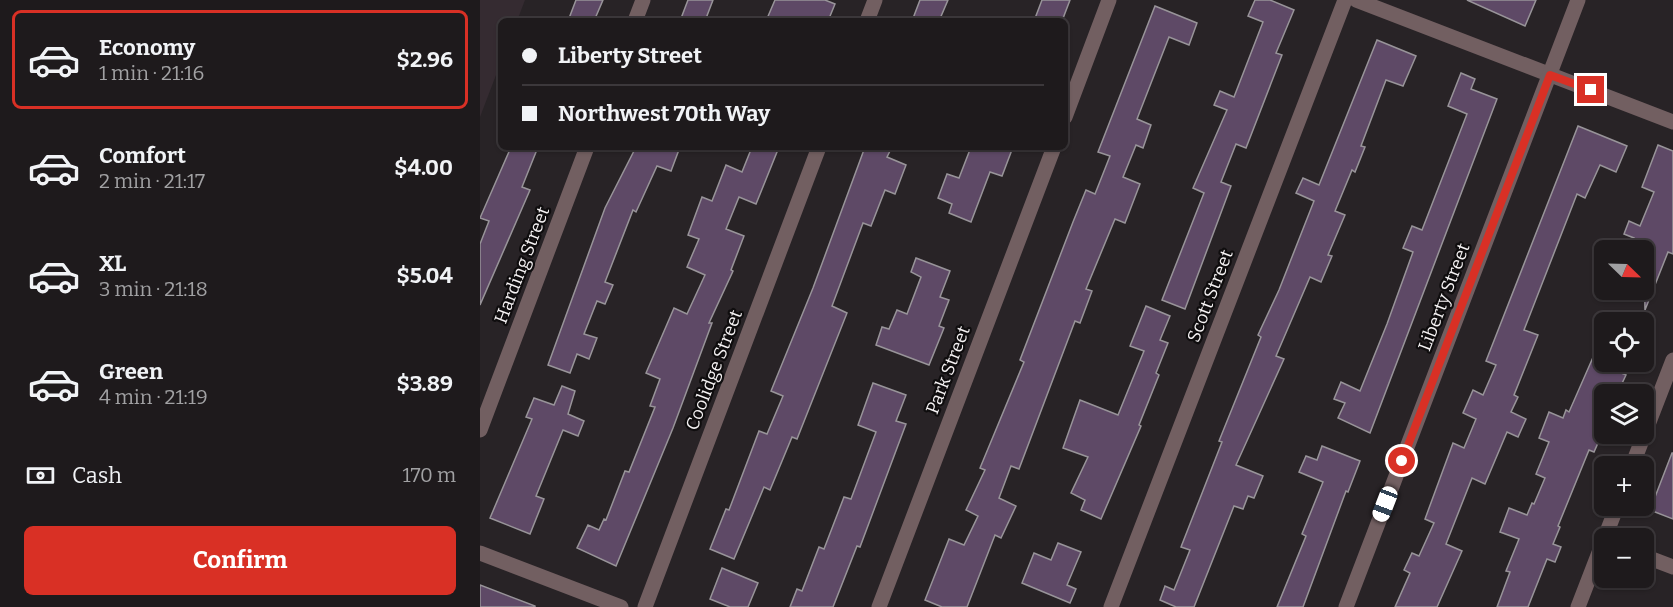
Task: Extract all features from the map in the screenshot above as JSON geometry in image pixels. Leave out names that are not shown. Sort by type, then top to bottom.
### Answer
[{"type":"street","points":[[636,18],[643,0]]},
{"type":"street","points":[[868,18],[875,0]]},
{"type":"street","points":[[1068,109],[1109,0]]},
{"type":"street","name":"Scott Street","points":[[1111,607],[1345,0]]},
{"type":"street","points":[[1356,0],[1673,122]]},
{"type":"street","name":"Liberty Street","points":[[1346,607],[1578,0]]},
{"type":"street","name":"Harding Street","points":[[480,430],[586,150]]},
{"type":"street","name":"Coolidge Street","points":[[645,607],[818,150]]},
{"type":"street","name":"Park Street","points":[[879,607],[1053,150]]},
{"type":"street","points":[[1636,456],[1673,360]]},
{"type":"street","points":[[480,553],[621,607]]},
{"type":"street","points":[[1654,560],[1673,567]]},
{"type":"street","points":[[1578,607],[1594,566]]},
{"type":"shaded area","points":[[480,0],[525,0],[518,18],[498,18],[498,70],[480,117]]},
{"type":"building","points":[[576,0],[603,0],[595,18],[569,18]]},
{"type":"building","points":[[688,0],[713,0],[706,18],[681,18]]},
{"type":"building","points":[[775,0],[825,0],[835,4],[829,18],[767,18]]},
{"type":"building","points":[[920,0],[948,0],[940,18],[913,18]]},
{"type":"building","points":[[1042,0],[1070,0],[1063,18],[1035,18]]},
{"type":"building","points":[[1255,0],[1270,0],[1294,10],[1276,53],[1282,55],[1246,148],[1236,144],[1221,182],[1231,186],[1185,309],[1162,300],[1204,193],[1193,188],[1227,110],[1214,105],[1220,91],[1234,97],[1263,22],[1248,16]]},
{"type":"building","points":[[1467,0],[1536,0],[1525,26]]},
{"type":"building","points":[[1155,6],[1197,23],[1189,45],[1169,37],[1137,119],[1151,125],[1143,148],[1136,145],[1123,177],[1140,184],[1125,223],[1115,219],[1086,289],[1092,291],[1080,323],[1075,321],[1019,469],[1011,466],[999,498],[1016,506],[1001,538],[995,535],[967,607],[942,607],[925,600],[949,539],[964,545],[978,516],[966,510],[985,470],[980,468],[1024,362],[1020,360],[1086,190],[1095,194],[1110,156],[1098,152]]},
{"type":"building","points":[[1377,40],[1416,56],[1403,86],[1386,80],[1361,146],[1365,147],[1355,172],[1352,170],[1335,211],[1345,215],[1328,255],[1332,256],[1321,282],[1310,277],[1276,356],[1284,359],[1236,465],[1263,476],[1254,498],[1248,496],[1243,509],[1234,506],[1194,607],[1176,607],[1160,600],[1165,586],[1174,590],[1190,550],[1181,547],[1222,442],[1219,441],[1261,337],[1258,335],[1279,290],[1314,201],[1296,193],[1303,178],[1319,185]]},
{"type":"building","points":[[1461,73],[1475,79],[1471,89],[1497,99],[1370,433],[1338,418],[1345,403],[1334,399],[1341,382],[1360,391],[1387,324],[1413,252],[1403,248],[1412,226],[1422,230],[1467,114],[1448,106]]},
{"type":"building","points":[[1578,126],[1627,146],[1616,172],[1600,165],[1585,198],[1577,194],[1524,330],[1538,335],[1514,395],[1518,397],[1511,412],[1526,419],[1518,437],[1507,432],[1485,484],[1472,478],[1446,544],[1462,551],[1437,607],[1395,607],[1410,573],[1404,570],[1412,553],[1419,556],[1434,523],[1425,519],[1453,443],[1464,448],[1476,419],[1463,413],[1473,390],[1483,395],[1496,365],[1486,361]]},
{"type":"building","points":[[1658,145],[1673,151],[1673,254],[1668,252],[1654,287],[1654,240],[1633,240],[1634,238],[1624,234],[1629,221],[1640,226],[1654,192],[1642,187]]},
{"type":"building","points":[[510,150],[537,150],[522,187],[530,190],[480,305],[480,244],[489,221],[480,218]]},
{"type":"building","points":[[634,150],[679,150],[671,171],[657,166],[636,212],[633,210],[605,282],[613,285],[605,304],[597,301],[584,334],[597,338],[589,359],[577,354],[570,373],[548,365],[605,208]]},
{"type":"building","points":[[751,150],[778,150],[756,204],[739,197],[726,229],[744,236],[731,270],[733,271],[709,323],[712,323],[673,428],[616,566],[577,548],[588,525],[599,530],[604,519],[606,520],[625,471],[629,472],[655,407],[650,406],[660,379],[646,373],[674,308],[687,314],[705,275],[687,267],[699,239],[688,235],[702,197],[712,201],[726,165],[742,172]]},
{"type":"building","points":[[864,150],[890,150],[887,157],[906,165],[895,194],[885,190],[871,226],[863,223],[832,306],[847,313],[797,439],[792,437],[770,490],[764,487],[734,559],[710,549],[726,509],[729,510],[759,431],[767,434],[783,396],[771,391],[813,288]]},
{"type":"building","points":[[970,150],[1012,150],[1002,176],[990,172],[971,222],[949,213],[952,204],[938,198],[947,174],[959,178]]},
{"type":"building","points":[[916,258],[950,271],[940,297],[949,300],[939,326],[944,328],[929,365],[876,345],[882,327],[889,329],[897,310],[907,314],[921,277],[911,272]]},
{"type":"building","points":[[1146,306],[1170,316],[1160,340],[1168,343],[1156,373],[1159,375],[1139,425],[1141,426],[1101,519],[1081,510],[1085,500],[1071,493],[1088,457],[1063,448],[1080,400],[1118,415],[1144,351],[1130,346]]},
{"type":"building","points":[[1594,355],[1594,372],[1619,372],[1626,375],[1622,384],[1594,384],[1594,444],[1598,444],[1594,452],[1589,450],[1558,526],[1560,527],[1553,544],[1561,547],[1555,562],[1547,559],[1528,607],[1497,607],[1510,572],[1506,571],[1519,539],[1500,532],[1509,508],[1527,515],[1545,478],[1536,474],[1549,442],[1539,438],[1549,412],[1563,418],[1566,410],[1569,412]]},
{"type":"building","points":[[873,383],[906,395],[896,421],[906,424],[860,547],[857,546],[833,607],[790,607],[797,589],[802,591],[819,547],[824,549],[844,497],[851,499],[876,432],[858,425]]},
{"type":"building","points":[[562,386],[575,391],[568,414],[584,421],[578,436],[563,430],[536,496],[544,499],[530,534],[490,518],[532,419],[526,417],[534,398],[554,405]]},
{"type":"building","points":[[1322,446],[1360,461],[1348,492],[1346,491],[1303,607],[1277,607],[1306,536],[1302,534],[1323,482],[1299,472],[1306,456],[1317,460]]},
{"type":"building","points":[[1673,453],[1673,519],[1654,512],[1654,500]]},
{"type":"building","points":[[1058,543],[1081,552],[1067,585],[1076,589],[1070,603],[1022,583],[1034,553],[1051,560]]},
{"type":"building","points":[[722,568],[758,583],[748,607],[730,607],[710,599]]},
{"type":"building","points":[[480,585],[535,606],[535,607],[480,607]]},
{"type":"route","points":[[1402,461],[1550,75],[1591,90]]}]
